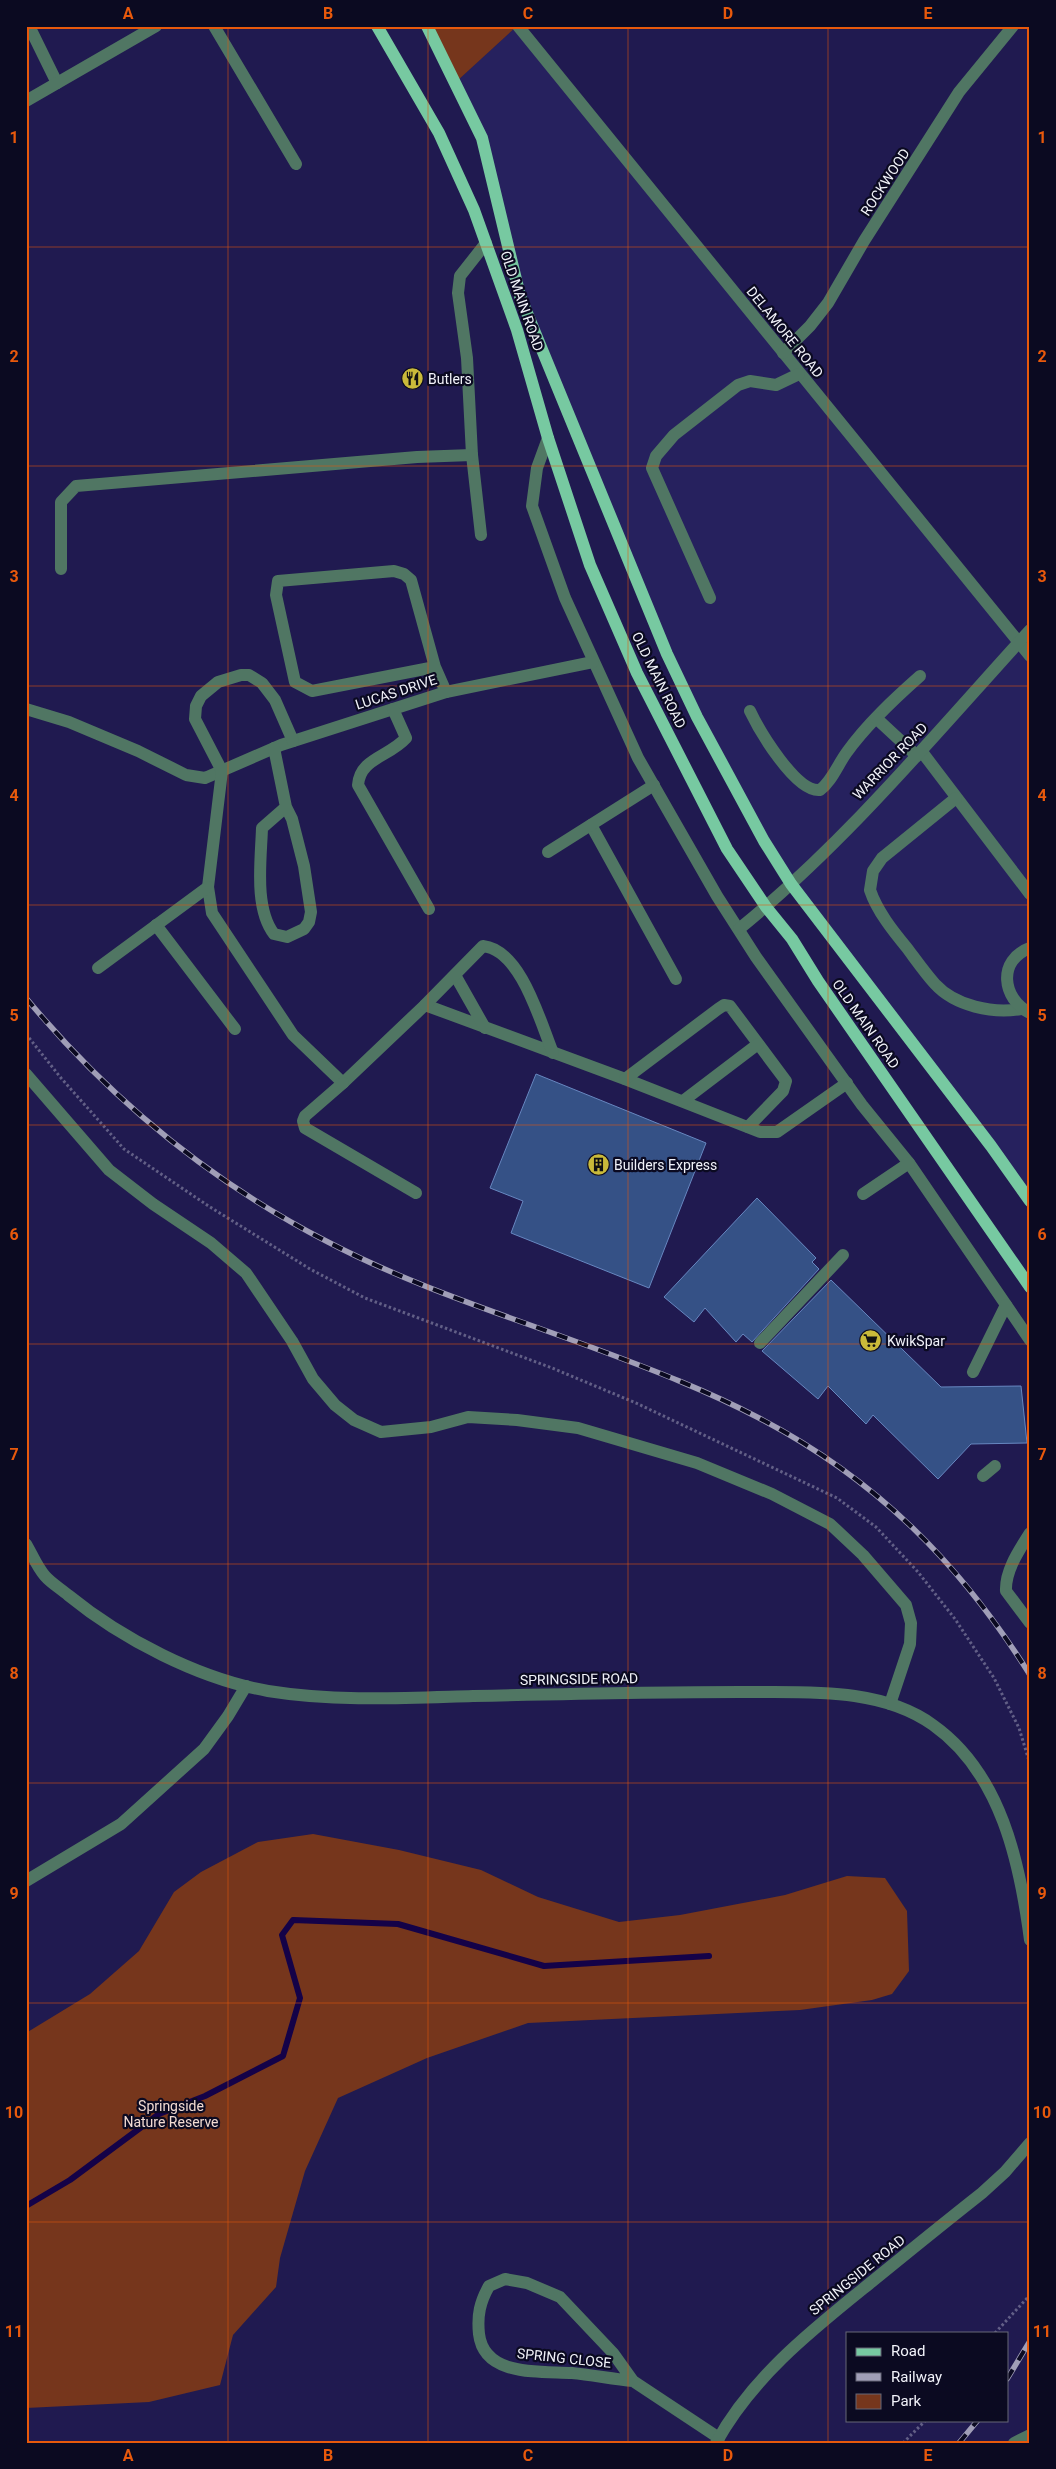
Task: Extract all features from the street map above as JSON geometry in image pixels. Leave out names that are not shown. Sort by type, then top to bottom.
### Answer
[{"type":"main road","name":"OLD MAIN ROAD","points":[[378,26],[439,133],[474,210],[517,330],[548,438],[590,565],[637,673],[727,849],[766,907],[792,939],[824,989],[1030,1287]]},
{"type":"main road","name":"OLD MAIN ROAD","points":[[427,26],[482,138],[520,296],[667,654],[696,718],[764,841],[791,884],[991,1146],[1030,1201]]},
{"type":"street","points":[[26,101],[156,26]]},
{"type":"street","points":[[214,26],[296,164]]},
{"type":"street","name":"DELAMORE ROAD","points":[[518,26],[1030,656]]},
{"type":"street","name":"ROCKWOOD","points":[[783,353],[810,326],[828,303],[864,241],[959,92],[1013,26]]},
{"type":"street","points":[[29,32],[57,83]]},
{"type":"street","points":[[481,535],[472,455],[467,358],[458,293],[460,276],[486,243]]},
{"type":"street","points":[[710,598],[681,531],[653,474],[656,456],[674,435],[738,385],[750,381],[776,385],[799,374]]},
{"type":"street","points":[[548,438],[537,468],[532,506],[565,598],[638,758],[738,929],[786,1001],[909,1163],[1030,1340]]},
{"type":"street","points":[[62,569],[61,502],[76,486],[417,457],[472,455]]},
{"type":"street","points":[[435,667],[312,690],[303,687],[295,682],[276,595],[278,581],[394,571],[404,574],[411,580],[435,667],[446,692]]},
{"type":"street","name":"WARRIOR ROAD","points":[[738,929],[808,870],[919,754],[1030,630]]},
{"type":"street","name":"LUCAS DRIVE","points":[[26,709],[69,722],[138,751],[186,775],[205,778],[293,741],[446,692],[593,662]]},
{"type":"street","points":[[293,741],[275,700],[262,684],[249,675],[226,678],[210,687],[201,696],[194,716],[218,773],[208,886],[212,913],[249,970],[294,1034],[343,1083]]},
{"type":"street","points":[[750,711],[767,743],[797,778],[809,788],[820,790],[826,784],[847,751],[876,718],[920,676]]},
{"type":"street","points":[[393,709],[406,738],[398,747],[363,767],[359,774],[358,785],[429,908]]},
{"type":"street","points":[[876,718],[919,754],[956,798],[1030,894]]},
{"type":"street","points":[[274,748],[286,807],[292,819],[304,866],[311,912],[304,930],[287,937],[274,934],[268,926],[261,902],[262,828],[286,807]]},
{"type":"street","points":[[548,852],[654,786]]},
{"type":"street","points":[[956,798],[882,858],[873,871],[870,890],[898,937],[936,986],[953,997],[992,1010],[1025,1011]]},
{"type":"street","points":[[591,825],[676,979]]},
{"type":"street","points":[[98,968],[208,886]]},
{"type":"street","points":[[156,926],[234,1029]]},
{"type":"street","points":[[416,1193],[305,1128],[303,1121],[305,1116],[343,1083],[425,1005],[483,946],[494,947],[505,954],[518,970],[553,1052]]},
{"type":"street","points":[[1025,1011],[1009,993],[1007,973],[1017,956],[1030,948]]},
{"type":"street","points":[[455,975],[485,1028]]},
{"type":"street","points":[[425,1005],[625,1079],[760,1132],[777,1132],[847,1083]]},
{"type":"street","points":[[625,1079],[724,1005],[730,1006],[786,1081],[784,1091],[748,1127]]},
{"type":"street","points":[[683,1101],[758,1044]]},
{"type":"street","points":[[26,1074],[109,1170],[153,1204],[212,1243],[246,1274],[292,1341],[313,1379],[335,1405],[354,1420],[381,1432],[431,1427],[468,1417],[517,1420],[578,1428],[697,1463],[772,1494],[830,1524],[863,1555],[906,1605],[911,1623],[910,1644],[890,1704]]},
{"type":"street","points":[[863,1194],[909,1163]]},
{"type":"street","points":[[760,1343],[843,1255]]},
{"type":"street","points":[[972,1372],[1006,1305]]},
{"type":"street","points":[[983,1476],[995,1466]]},
{"type":"street","points":[[1030,1533],[1014,1560],[1006,1584],[1006,1591],[1030,1623]]},
{"type":"street","name":"SPRINGSIDE ROAD","points":[[26,1544],[44,1576],[88,1611],[146,1646],[190,1667],[246,1686],[304,1696],[355,1698],[796,1693],[845,1695],[890,1704],[930,1722],[941,1730],[973,1765],[988,1788],[1000,1814],[1017,1867],[1030,1940]]},
{"type":"street","points":[[26,1881],[121,1824],[204,1749],[228,1716],[246,1686]]},
{"type":"street","name":"SPRINGSIDE ROAD","points":[[718,2440],[761,2380],[786,2355],[848,2300],[982,2192],[1005,2172],[1030,2143]]},
{"type":"street","name":"SPRING CLOSE","points":[[633,2381],[572,2373],[533,2371],[508,2367],[491,2359],[479,2339],[478,2323],[479,2309],[489,2286],[495,2281],[504,2278],[527,2283],[560,2297],[613,2353],[633,2381],[718,2440]]},
{"type":"street","points":[[1014,2443],[1030,2435]]},
{"type":"path","points":[[26,1034],[61,1078],[124,1149],[210,1207],[310,1268],[365,1298],[552,1368],[636,1403],[837,1498],[876,1527],[918,1572],[955,1619],[994,1678],[1019,1728],[1030,1764]]},
{"type":"path","points":[[996,2332],[1030,2295]]},
{"type":"path","points":[[903,2443],[924,2422]]},
{"type":"shaded area","points":[[517,26],[1030,656],[1030,1201],[812,913],[697,717],[520,296],[482,138],[456,82]]},
{"type":"green space","points":[[427,26],[517,26],[456,82]]},
{"type":"green space","name":"Springside Nature Reserve","points":[[313,1834],[399,1850],[481,1870],[538,1897],[619,1922],[680,1915],[785,1895],[847,1876],[885,1878],[907,1911],[909,1971],[892,1994],[872,2000],[800,2010],[528,2023],[427,2058],[338,2098],[305,2171],[280,2258],[276,2287],[233,2335],[220,2385],[149,2402],[26,2408],[26,2033],[90,1994],[139,1951],[174,1892],[201,1872],[258,1842]]},
{"type":"building","name":"Builders Express","points":[[536,1074],[706,1143],[649,1288],[511,1233],[523,1201],[490,1188]]},
{"type":"building","points":[[757,1198],[816,1258],[812,1262],[819,1269],[752,1342],[743,1334],[736,1342],[705,1308],[694,1322],[664,1297]]},
{"type":"building","points":[[831,1280],[941,1387],[1021,1386],[1027,1443],[971,1444],[938,1479],[873,1415],[866,1424],[828,1386],[818,1399],[762,1351]]},
{"type":"waterway","points":[[26,2206],[70,2180],[159,2114],[205,2096],[283,2056],[300,1998],[282,1935],[293,1920],[398,1924],[544,1966],[709,1956]]},
{"type":"railway","points":[[26,998],[58,1035],[128,1104],[203,1165],[243,1193],[285,1218],[328,1242],[394,1273],[680,1381],[759,1418],[841,1468],[912,1527],[944,1561],[975,1596],[1030,1675]]},
{"type":"railway","points":[[1008,2377],[1030,2341]]},
{"type":"railway","points":[[959,2443],[976,2422]]},
{"type":"place","name":"Butlers","points":[[412,379]]},
{"type":"place","name":"Builders Express","points":[[598,1165]]},
{"type":"place","name":"KwikSpar","points":[[871,1341]]}]
